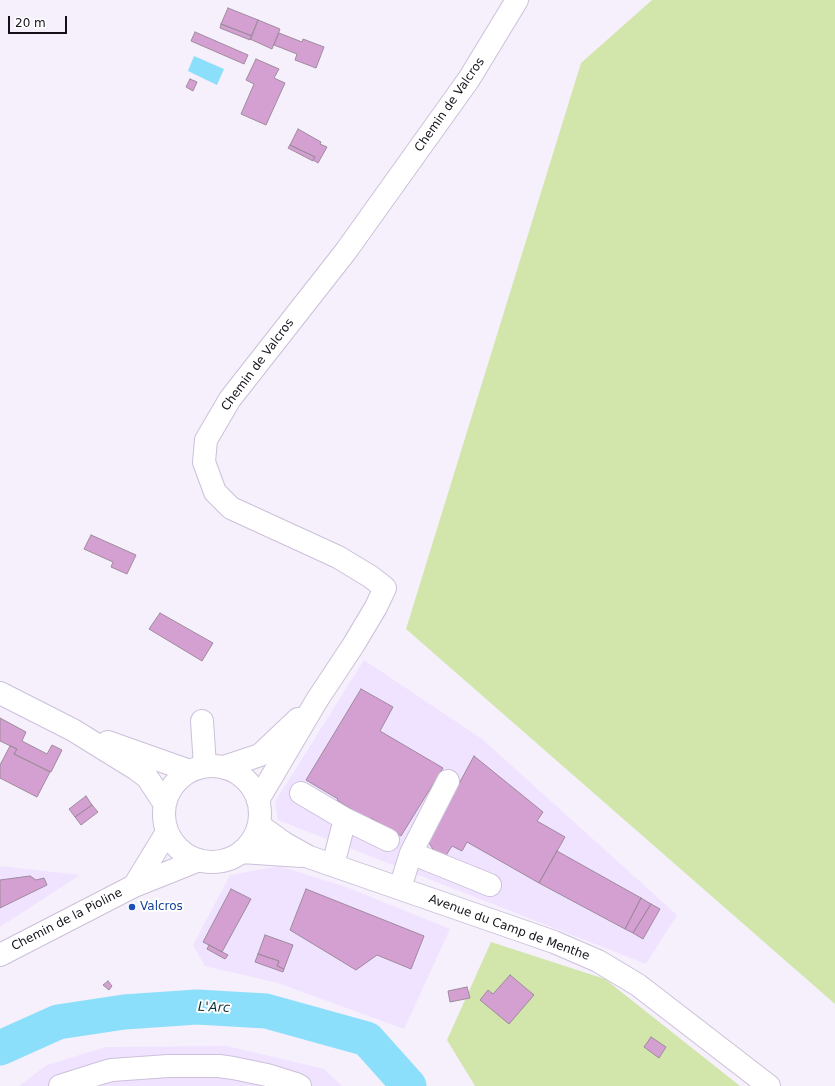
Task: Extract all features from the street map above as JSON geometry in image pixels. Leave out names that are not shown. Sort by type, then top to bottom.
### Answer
[{"type":"main road","name":"Chemin de Valcros","points":[[258,800],[317,700],[354,644],[376,607],[385,588],[372,577],[338,557],[231,508],[215,492],[204,462],[206,440],[230,399],[346,251],[469,80],[517,0]]},
{"type":"main road","points":[[0,692],[73,730],[136,769],[147,777],[164,803]]},
{"type":"main road","name":"Chemin de Valcros","points":[[206,768],[260,755],[317,700]]},
{"type":"main road","points":[[202,721],[206,768]]},
{"type":"main road","points":[[73,730],[206,768],[239,774],[251,785],[258,800],[260,812],[259,825],[252,840],[241,852],[228,859],[213,862],[199,860],[186,854],[175,845],[167,832],[164,818],[164,803],[173,784],[181,776],[206,768]]},
{"type":"main road","points":[[400,888],[411,853],[448,781]]},
{"type":"main road","points":[[301,793],[345,819],[388,840]]},
{"type":"main road","points":[[333,865],[345,819]]},
{"type":"main road","name":"Avenue du Camp de Menthe","points":[[259,825],[284,843],[309,857],[554,942],[598,961],[638,985],[769,1086]]},
{"type":"main road","name":"Chemin de la Pioline","points":[[134,886],[167,832]]},
{"type":"main road","name":"Avenue du Camp de Menthe","points":[[241,852],[309,857]]},
{"type":"main road","points":[[411,853],[490,885]]},
{"type":"main road","name":"Chemin de la Pioline","points":[[3,949],[134,886],[199,860]]},
{"type":"main road","points":[[60,1086],[112,1070],[168,1066],[219,1066],[233,1068],[267,1075],[300,1086]]},
{"type":"shaded area","points":[[364,660],[482,739],[677,915],[646,964],[278,820],[275,802]]},
{"type":"shaded area","points":[[0,866],[80,875],[0,927]]},
{"type":"shaded area","points":[[279,866],[346,887],[450,929],[404,1029],[278,983],[205,966],[193,945],[230,875]]},
{"type":"shaded area","points":[[227,1046],[324,1069],[342,1086],[19,1086],[47,1065],[106,1047]]},
{"type":"green space","points":[[652,0],[835,0],[835,1004],[406,629],[581,63]]},
{"type":"green space","points":[[491,942],[605,979],[740,1086],[475,1086],[447,1040]]},
{"type":"water","points":[[194,56],[224,69],[217,85],[188,71]]},
{"type":"building","points":[[228,8],[258,20],[252,36],[221,24]]},
{"type":"building","points":[[258,20],[280,29],[272,49],[250,39]]},
{"type":"building","points":[[221,24],[252,36],[250,40],[220,28]]},
{"type":"building","points":[[195,32],[248,55],[244,64],[191,41]]},
{"type":"building","points":[[279,33],[302,42],[303,39],[324,47],[316,68],[295,60],[297,54],[274,45]]},
{"type":"building","points":[[256,59],[279,69],[274,78],[285,83],[266,125],[241,114],[254,84],[246,80]]},
{"type":"building","points":[[190,79],[197,82],[193,91],[186,87]]},
{"type":"building","points":[[298,129],[327,147],[318,163],[313,160],[315,157],[290,145]]},
{"type":"building","points":[[290,145],[315,157],[313,161],[288,148]]},
{"type":"building","points":[[91,535],[136,555],[127,574],[111,567],[113,562],[84,549]]},
{"type":"building","points":[[160,613],[213,643],[202,661],[149,629]]},
{"type":"building","points":[[361,689],[393,707],[380,731],[443,768],[401,836],[371,818],[370,821],[337,800],[338,799],[306,780]]},
{"type":"building","points":[[0,718],[26,732],[22,741],[47,754],[52,745],[62,750],[51,772],[14,754],[17,749],[0,741]]},
{"type":"building","points":[[10,746],[17,749],[14,754],[50,772],[37,797],[0,778],[0,765]]},
{"type":"building","points":[[474,756],[543,812],[537,821],[565,837],[539,883],[467,842],[462,851],[452,846],[445,857],[434,851],[428,841]]},
{"type":"building","points":[[86,796],[92,805],[75,817],[69,809]]},
{"type":"building","points":[[92,805],[98,812],[81,825],[75,817]]},
{"type":"building","points":[[557,851],[641,898],[625,929],[539,883]]},
{"type":"building","points":[[30,876],[36,880],[44,878],[47,885],[0,908],[0,880]]},
{"type":"building","points":[[231,889],[251,899],[222,952],[203,942]]},
{"type":"building","points":[[306,889],[424,936],[411,969],[377,955],[356,970],[290,930]]},
{"type":"building","points":[[641,898],[651,904],[633,933],[625,929]]},
{"type":"building","points":[[651,904],[660,909],[643,939],[633,933]]},
{"type":"building","points":[[265,935],[293,945],[284,969],[277,966],[279,961],[258,954]]},
{"type":"building","points":[[209,945],[228,955],[225,959],[207,949]]},
{"type":"building","points":[[258,954],[279,961],[277,966],[284,969],[283,972],[255,962]]},
{"type":"building","points":[[510,975],[534,995],[509,1024],[480,1000],[488,990],[493,994]]},
{"type":"building","points":[[108,981],[112,986],[109,990],[103,985]]},
{"type":"building","points":[[467,987],[470,998],[450,1002],[448,991]]},
{"type":"building","points":[[651,1037],[666,1047],[659,1058],[644,1047]]},
{"type":"waterway","name":"L'Arc","points":[[0,1048],[58,1022],[124,1012],[197,1007],[266,1011],[367,1039],[409,1086]]},
{"type":"place","name":"Valcros","points":[[132,907]]}]
